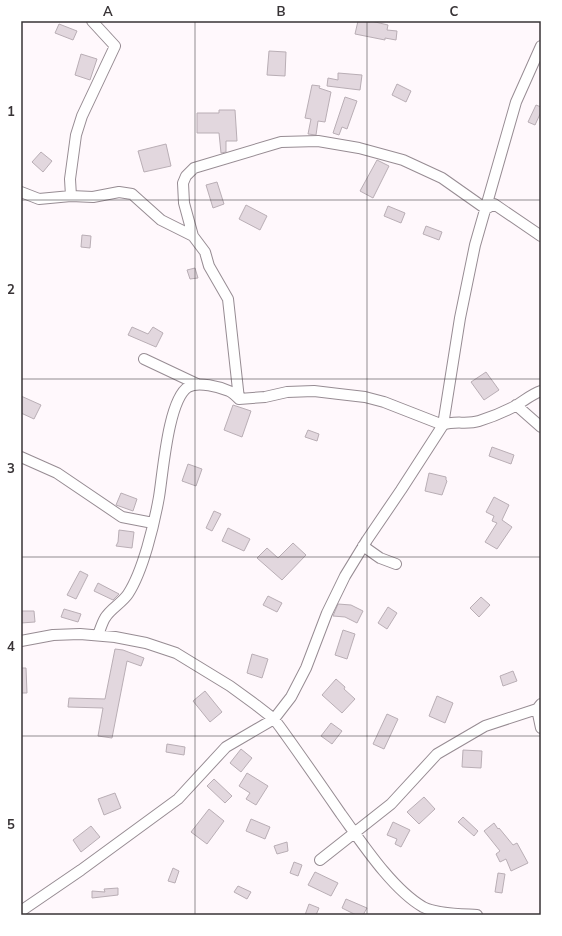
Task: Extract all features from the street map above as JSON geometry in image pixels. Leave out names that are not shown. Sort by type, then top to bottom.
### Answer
[{"type":"street","points":[[71,196],[70,179],[76,135],[82,116],[115,46],[92,21]]},
{"type":"street","points":[[21,911],[81,870],[178,799],[226,747],[274,719],[291,697],[306,668],[327,613],[342,582],[363,546],[443,425],[460,318],[475,245],[516,102],[541,46]]},
{"type":"street","points":[[239,399],[228,299],[209,266],[205,252],[193,236],[184,203],[183,183],[186,176],[194,168],[281,142],[318,141],[359,148],[403,160],[442,178],[486,209]]},
{"type":"street","points":[[21,192],[39,199],[71,196],[93,197],[119,192],[132,194],[161,220],[193,236]]},
{"type":"street","points":[[486,209],[494,204],[541,236]]},
{"type":"street","points":[[144,359],[197,384],[210,385],[230,391],[239,399],[264,397],[287,392],[314,391],[364,397],[384,402],[443,425],[449,422],[462,424],[478,422],[516,405],[541,391]]},
{"type":"street","points":[[98,635],[105,618],[126,596],[135,582],[142,564],[159,499],[168,435],[176,406],[181,395],[188,387],[197,384]]},
{"type":"street","points":[[516,405],[541,427]]},
{"type":"street","points":[[21,458],[57,474],[122,517],[153,523]]},
{"type":"street","points":[[363,546],[380,558],[396,564]]},
{"type":"street","points":[[21,641],[53,635],[80,634],[114,636],[146,643],[176,653],[230,686],[274,719],[354,832],[384,871],[405,893],[424,907],[444,913]]},
{"type":"street","points":[[320,860],[391,804],[437,754],[485,726],[539,706],[541,728]]},
{"type":"street","points":[[426,915],[431,912],[477,915]]},
{"type":"building","points":[[358,21],[371,21],[388,25],[387,30],[397,31],[396,40],[385,38],[385,40],[355,34]]},
{"type":"building","points":[[59,24],[77,31],[73,40],[55,33]]},
{"type":"building","points":[[269,51],[286,52],[285,76],[267,75]]},
{"type":"building","points":[[81,54],[97,59],[90,80],[75,75]]},
{"type":"building","points":[[338,73],[362,75],[360,90],[327,86],[328,78],[338,80]]},
{"type":"building","points":[[397,84],[411,91],[406,102],[392,95]]},
{"type":"building","points":[[312,85],[320,86],[319,88],[331,92],[325,122],[318,121],[316,135],[308,134],[311,119],[305,118]]},
{"type":"building","points":[[345,97],[357,101],[347,129],[342,127],[339,135],[333,133]]},
{"type":"building","points":[[536,105],[541,107],[541,112],[535,125],[528,122]]},
{"type":"building","points":[[219,110],[235,110],[237,141],[226,141],[226,152],[221,153],[219,133],[197,133],[197,113],[219,113]]},
{"type":"building","points":[[166,144],[171,166],[144,172],[138,151]]},
{"type":"building","points":[[41,152],[52,161],[43,172],[32,162]]},
{"type":"building","points":[[377,160],[389,166],[373,198],[360,191]]},
{"type":"building","points":[[217,182],[224,204],[213,208],[206,185]]},
{"type":"building","points":[[246,205],[267,216],[260,230],[239,219]]},
{"type":"building","points":[[388,206],[405,213],[401,223],[384,216]]},
{"type":"building","points":[[426,226],[442,232],[439,240],[423,234]]},
{"type":"building","points":[[82,235],[91,236],[90,248],[81,247]]},
{"type":"building","points":[[195,268],[198,278],[190,279],[187,270]]},
{"type":"building","points":[[132,327],[148,334],[153,327],[163,333],[156,347],[128,335]]},
{"type":"building","points":[[486,372],[499,390],[484,400],[471,382]]},
{"type":"building","points":[[21,396],[41,405],[34,419],[21,413]]},
{"type":"building","points":[[233,405],[251,411],[242,437],[224,430]]},
{"type":"building","points":[[308,430],[319,434],[317,441],[305,437]]},
{"type":"building","points":[[492,447],[514,455],[511,464],[489,456]]},
{"type":"building","points":[[188,464],[202,469],[196,486],[182,481]]},
{"type":"building","points":[[429,473],[446,477],[447,481],[442,495],[425,491]]},
{"type":"building","points":[[121,493],[137,499],[133,511],[116,505]]},
{"type":"building","points":[[494,497],[509,505],[502,520],[512,527],[497,549],[485,542],[497,523],[492,521],[494,516],[486,512]]},
{"type":"building","points":[[214,511],[221,514],[212,531],[206,528]]},
{"type":"building","points":[[228,528],[250,539],[244,551],[222,541]]},
{"type":"building","points":[[119,530],[134,532],[132,548],[116,546],[118,542]]},
{"type":"building","points":[[293,543],[306,555],[282,580],[257,558],[267,548],[278,558]]},
{"type":"building","points":[[80,571],[88,575],[76,599],[67,595]]},
{"type":"building","points":[[98,583],[119,594],[113,600],[94,591]]},
{"type":"building","points":[[268,596],[282,603],[277,612],[263,605]]},
{"type":"building","points":[[481,597],[490,605],[479,617],[470,608]]},
{"type":"building","points":[[338,604],[351,605],[363,611],[357,623],[345,617],[333,616]]},
{"type":"building","points":[[388,607],[397,613],[387,629],[378,623]]},
{"type":"building","points":[[64,609],[81,614],[78,622],[61,617]]},
{"type":"building","points":[[21,611],[34,611],[35,622],[21,623]]},
{"type":"building","points":[[343,630],[355,634],[347,659],[335,655]]},
{"type":"building","points":[[115,649],[123,650],[144,658],[141,666],[127,661],[112,738],[98,736],[103,708],[68,707],[69,698],[105,699]]},
{"type":"building","points":[[252,654],[268,659],[262,678],[247,673]]},
{"type":"building","points":[[21,668],[26,668],[27,693],[21,693]]},
{"type":"building","points":[[513,671],[517,681],[503,686],[500,676]]},
{"type":"building","points":[[336,679],[355,699],[342,713],[322,695]]},
{"type":"building","points":[[205,691],[222,712],[210,722],[193,701]]},
{"type":"building","points":[[437,696],[453,703],[445,723],[429,716]]},
{"type":"building","points":[[387,714],[398,719],[384,749],[373,744]]},
{"type":"building","points":[[331,723],[342,731],[332,744],[321,736]]},
{"type":"building","points":[[167,744],[185,747],[184,755],[166,752]]},
{"type":"building","points":[[241,749],[252,758],[241,772],[230,763]]},
{"type":"building","points":[[463,750],[482,751],[481,768],[462,767]]},
{"type":"building","points":[[247,773],[268,786],[256,805],[246,799],[250,793],[239,786]]},
{"type":"building","points":[[214,779],[232,796],[225,803],[207,786]]},
{"type":"building","points":[[115,793],[121,808],[104,815],[98,799]]},
{"type":"building","points":[[424,797],[435,809],[419,824],[407,812]]},
{"type":"building","points":[[209,809],[224,821],[207,844],[191,832]]},
{"type":"building","points":[[463,817],[478,831],[474,836],[458,822]]},
{"type":"building","points":[[251,819],[270,827],[265,839],[246,831]]},
{"type":"building","points":[[393,822],[410,830],[401,847],[395,844],[397,839],[387,835]]},
{"type":"building","points":[[494,823],[513,845],[517,843],[528,863],[511,871],[506,859],[500,862],[496,854],[500,851],[484,831]]},
{"type":"building","points":[[91,826],[100,837],[81,852],[73,840]]},
{"type":"building","points":[[287,842],[288,851],[277,854],[274,846]]},
{"type":"building","points":[[294,862],[302,865],[298,876],[290,873]]},
{"type":"building","points":[[173,868],[179,871],[175,883],[168,881]]},
{"type":"building","points":[[315,872],[338,883],[331,896],[308,885]]},
{"type":"building","points":[[498,873],[505,874],[502,893],[495,892]]},
{"type":"building","points":[[238,886],[251,892],[247,899],[234,892]]},
{"type":"building","points":[[118,888],[118,895],[92,898],[92,891],[105,892],[104,889]]},
{"type":"building","points":[[346,899],[367,908],[363,915],[356,915],[342,908]]},
{"type":"building","points":[[309,904],[319,908],[316,915],[305,915]]}]
